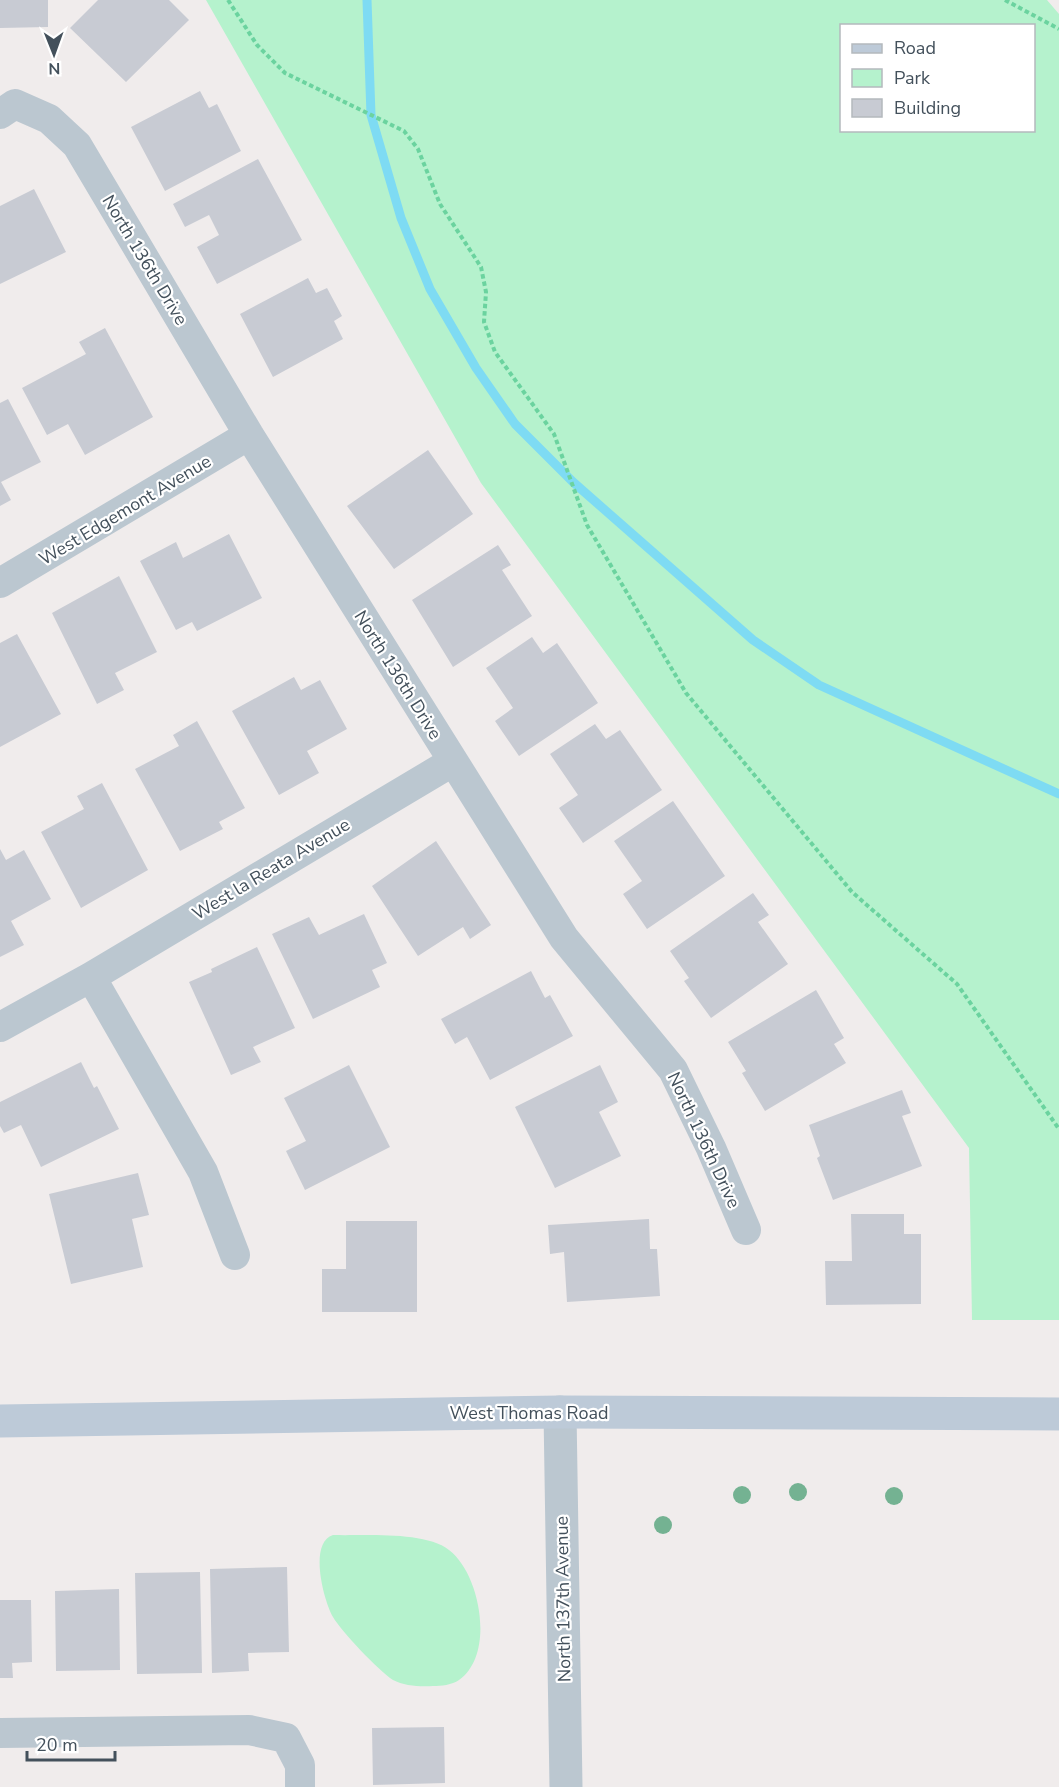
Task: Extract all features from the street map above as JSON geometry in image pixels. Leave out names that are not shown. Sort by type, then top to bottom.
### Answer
[{"type":"main road","name":"West Thomas Road","points":[[0,1420],[560,1412],[1059,1414]]},
{"type":"street","name":"North 136th Drive","points":[[0,114],[15,104],[50,119],[76,145],[249,435],[564,938],[673,1070],[711,1148],[746,1230]]},
{"type":"street","name":"West Edgemont Avenue","points":[[0,583],[249,435]]},
{"type":"street","name":"West la Reata Avenue","points":[[0,1027],[91,977],[452,762]]},
{"type":"street","points":[[91,977],[203,1172],[235,1255]]},
{"type":"street","name":"North 137th Avenue","points":[[560,1412],[566,1787]]},
{"type":"street","points":[[0,1732],[249,1730],[286,1738],[300,1766],[300,1787]]},
{"type":"path","points":[[228,0],[257,45],[285,73],[404,131],[418,149],[440,204],[482,267],[486,292],[484,322],[495,352],[554,434],[587,525],[686,693],[852,892],[957,984],[1059,1129]]},
{"type":"path","points":[[1005,0],[1059,28]]},
{"type":"green space","points":[[206,0],[1047,0],[1059,14],[1059,1320],[972,1320],[969,1148],[481,483]]},
{"type":"green space","points":[[333,1535],[394,1536],[425,1540],[449,1550],[460,1561],[476,1594],[480,1634],[477,1652],[470,1668],[459,1680],[446,1685],[428,1686],[413,1686],[397,1682],[379,1668],[344,1631],[329,1609],[320,1573],[321,1549],[325,1540]]},
{"type":"building","points":[[0,0],[48,0],[48,27],[0,28]]},
{"type":"building","points":[[98,0],[169,0],[189,20],[126,82],[70,28]]},
{"type":"building","points":[[200,91],[209,108],[217,104],[241,151],[165,191],[131,127]]},
{"type":"building","points":[[258,159],[302,240],[217,284],[197,247],[219,235],[209,215],[185,227],[173,204]]},
{"type":"building","points":[[34,189],[66,252],[0,284],[0,206]]},
{"type":"building","points":[[308,278],[316,293],[327,288],[342,316],[334,321],[343,339],[273,377],[240,314]]},
{"type":"building","points":[[105,328],[153,417],[85,455],[68,424],[47,435],[22,388],[86,354],[79,342]]},
{"type":"building","points":[[8,399],[41,462],[1,482],[11,500],[0,506],[0,403]]},
{"type":"building","points":[[428,450],[473,514],[394,569],[347,506]]},
{"type":"building","points":[[229,534],[262,598],[197,631],[192,622],[176,630],[140,561],[176,542],[183,558]]},
{"type":"building","points":[[498,545],[511,565],[502,570],[532,616],[453,667],[412,600]]},
{"type":"building","points":[[119,576],[157,652],[115,673],[124,690],[97,704],[52,613]]},
{"type":"building","points":[[17,634],[61,714],[0,747],[0,643]]},
{"type":"building","points":[[532,637],[543,653],[557,643],[598,703],[519,756],[495,721],[513,708],[486,668]]},
{"type":"building","points":[[294,677],[301,690],[320,680],[347,729],[307,751],[319,773],[279,795],[232,711]]},
{"type":"building","points":[[197,721],[245,808],[219,822],[223,829],[180,851],[135,769],[179,746],[173,735]]},
{"type":"building","points":[[595,724],[606,739],[620,730],[662,790],[583,843],[559,808],[578,795],[550,754]]},
{"type":"building","points":[[102,783],[148,870],[81,908],[41,832],[84,809],[77,796]]},
{"type":"building","points":[[673,801],[725,876],[647,929],[623,894],[642,881],[614,841]]},
{"type":"building","points":[[436,841],[491,925],[470,939],[463,927],[418,956],[372,886]]},
{"type":"building","points":[[0,849],[6,860],[24,850],[51,899],[11,921],[24,945],[0,957]]},
{"type":"building","points":[[753,893],[769,915],[758,922],[788,964],[711,1018],[684,981],[689,978],[670,951]]},
{"type":"building","points":[[364,914],[387,963],[372,970],[380,987],[313,1019],[272,934],[309,917],[319,935]]},
{"type":"building","points":[[257,947],[295,1028],[253,1047],[261,1062],[231,1075],[189,982]]},
{"type":"building","points":[[531,971],[545,998],[550,995],[573,1036],[490,1080],[467,1037],[455,1044],[441,1019]]},
{"type":"building","points":[[816,990],[844,1038],[834,1044],[846,1063],[765,1111],[742,1073],[746,1071],[728,1042]]},
{"type":"building","points":[[81,1062],[94,1088],[97,1086],[119,1129],[41,1167],[21,1125],[4,1133],[0,1126],[0,1102]]},
{"type":"building","points":[[349,1065],[390,1147],[305,1190],[286,1151],[306,1141],[284,1098]]},
{"type":"building","points":[[600,1065],[618,1102],[599,1112],[621,1156],[555,1188],[515,1107]]},
{"type":"building","points":[[902,1090],[911,1113],[902,1116],[922,1166],[833,1200],[817,1158],[820,1156],[809,1125]]},
{"type":"building","points":[[138,1173],[149,1215],[132,1219],[143,1267],[71,1284],[49,1194]]},
{"type":"building","points":[[851,1214],[904,1214],[904,1234],[921,1234],[921,1304],[826,1305],[825,1261],[852,1261]]},
{"type":"building","points":[[649,1219],[650,1249],[657,1249],[660,1296],[567,1302],[564,1252],[550,1254],[548,1225]]},
{"type":"building","points":[[346,1221],[417,1221],[417,1312],[322,1312],[322,1269],[346,1269]]},
{"type":"building","points":[[287,1567],[289,1652],[248,1653],[249,1671],[212,1673],[210,1569]]},
{"type":"building","points":[[200,1572],[202,1673],[137,1674],[135,1573]]},
{"type":"building","points":[[119,1589],[120,1670],[56,1671],[55,1591]]},
{"type":"building","points":[[0,1600],[31,1600],[32,1662],[12,1663],[13,1678],[0,1678]]},
{"type":"building","points":[[444,1727],[445,1783],[373,1785],[372,1728]]},
{"type":"waterway","points":[[367,0],[371,115],[401,218],[430,289],[476,368],[515,424],[573,482],[753,640],[819,685],[1059,794]]}]
